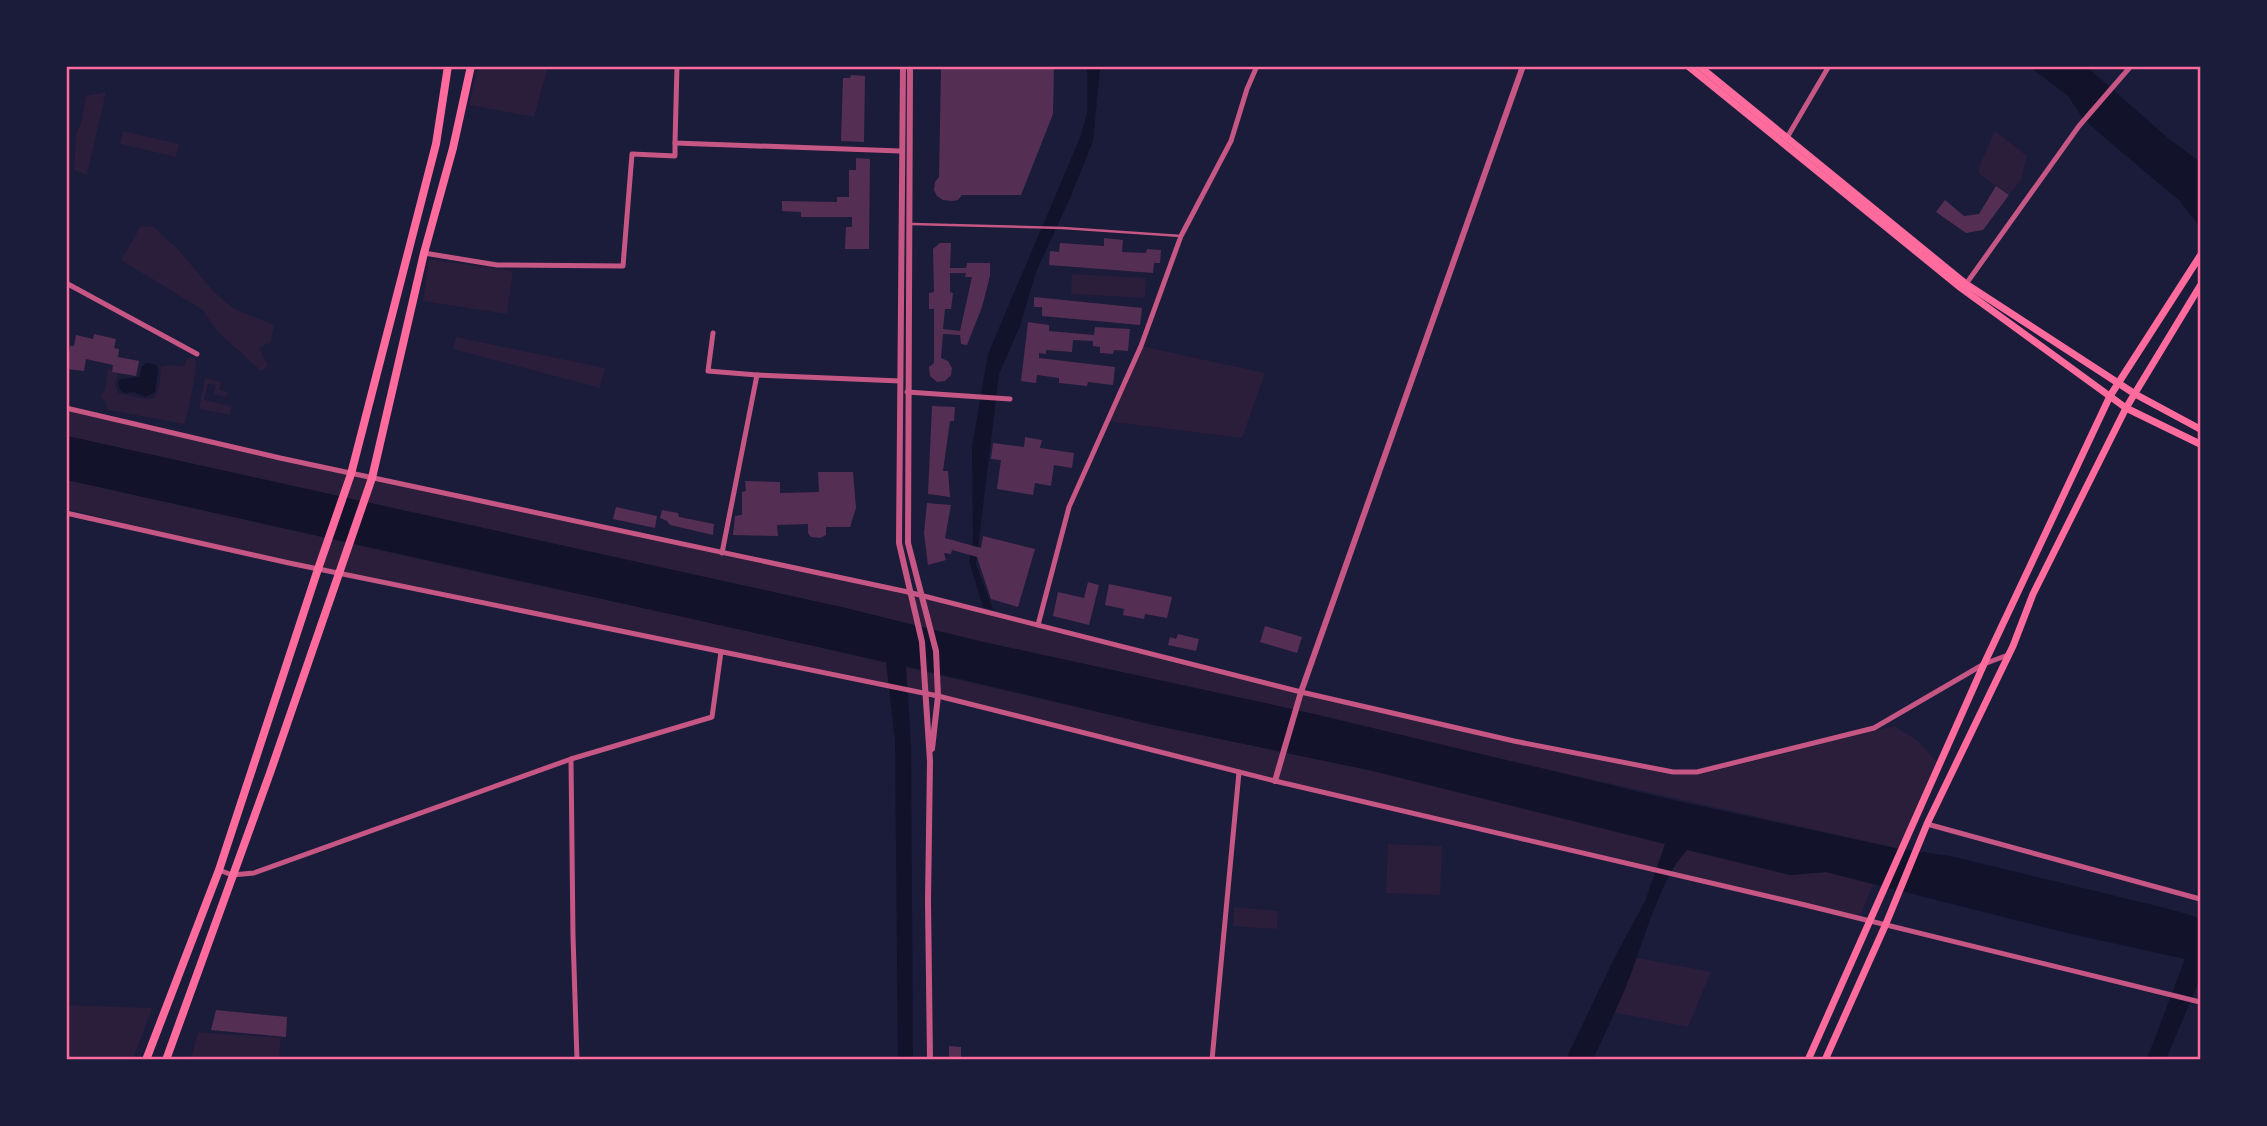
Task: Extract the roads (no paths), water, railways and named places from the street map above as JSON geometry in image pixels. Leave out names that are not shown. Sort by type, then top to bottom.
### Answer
[{"type":"main road","points":[[146,1059],[219,870],[351,474],[436,144],[449,66]]},
{"type":"main road","points":[[166,1059],[341,573],[372,478],[471,66]]},
{"type":"main road","points":[[1688,66],[1966,284],[2135,394],[2200,429]]},
{"type":"main road","points":[[1699,66],[1961,289],[2126,408],[2200,444]]},
{"type":"main road","points":[[1808,1059],[1984,664],[2110,397],[2200,256]]},
{"type":"main road","points":[[1825,1059],[1927,824],[2008,655],[2033,594],[2126,408],[2200,286]]},
{"type":"street","points":[[424,253],[497,265],[623,266],[632,155],[675,156],[677,66]]},
{"type":"street","points":[[902,66],[899,543],[908,592],[922,642],[930,761],[930,1059]]},
{"type":"street","points":[[910,66],[908,543],[936,651],[938,696],[930,761]]},
{"type":"street","points":[[1038,625],[1069,507],[1141,346],[1181,236],[1231,141],[1257,66]]},
{"type":"street","points":[[1275,781],[1301,692],[1522,66]]},
{"type":"street","points":[[1785,140],[1829,66]]},
{"type":"street","points":[[1966,284],[2084,121],[2131,66]]},
{"type":"street","points":[[675,143],[900,151]]},
{"type":"street","points":[[66,283],[197,354]]},
{"type":"street","points":[[713,333],[708,371],[900,381]]},
{"type":"street","points":[[722,553],[757,374]]},
{"type":"street","points":[[907,392],[1010,399]]},
{"type":"street","points":[[66,408],[351,474],[908,592],[1301,692],[1514,741],[1673,772],[1697,772],[1874,727],[1984,664],[2008,655]]},
{"type":"street","points":[[66,513],[318,569],[938,696],[1275,781],[1778,898],[2199,1001]]},
{"type":"street","points":[[219,870],[232,875],[254,873],[571,759],[712,717],[721,652]]},
{"type":"street","points":[[571,759],[572,936],[577,1059]]},
{"type":"street","points":[[1212,1059],[1239,772]]},
{"type":"street","points":[[1927,824],[2200,899]]},
{"type":"lane","points":[[909,224],[1063,228],[1181,236]]}]
